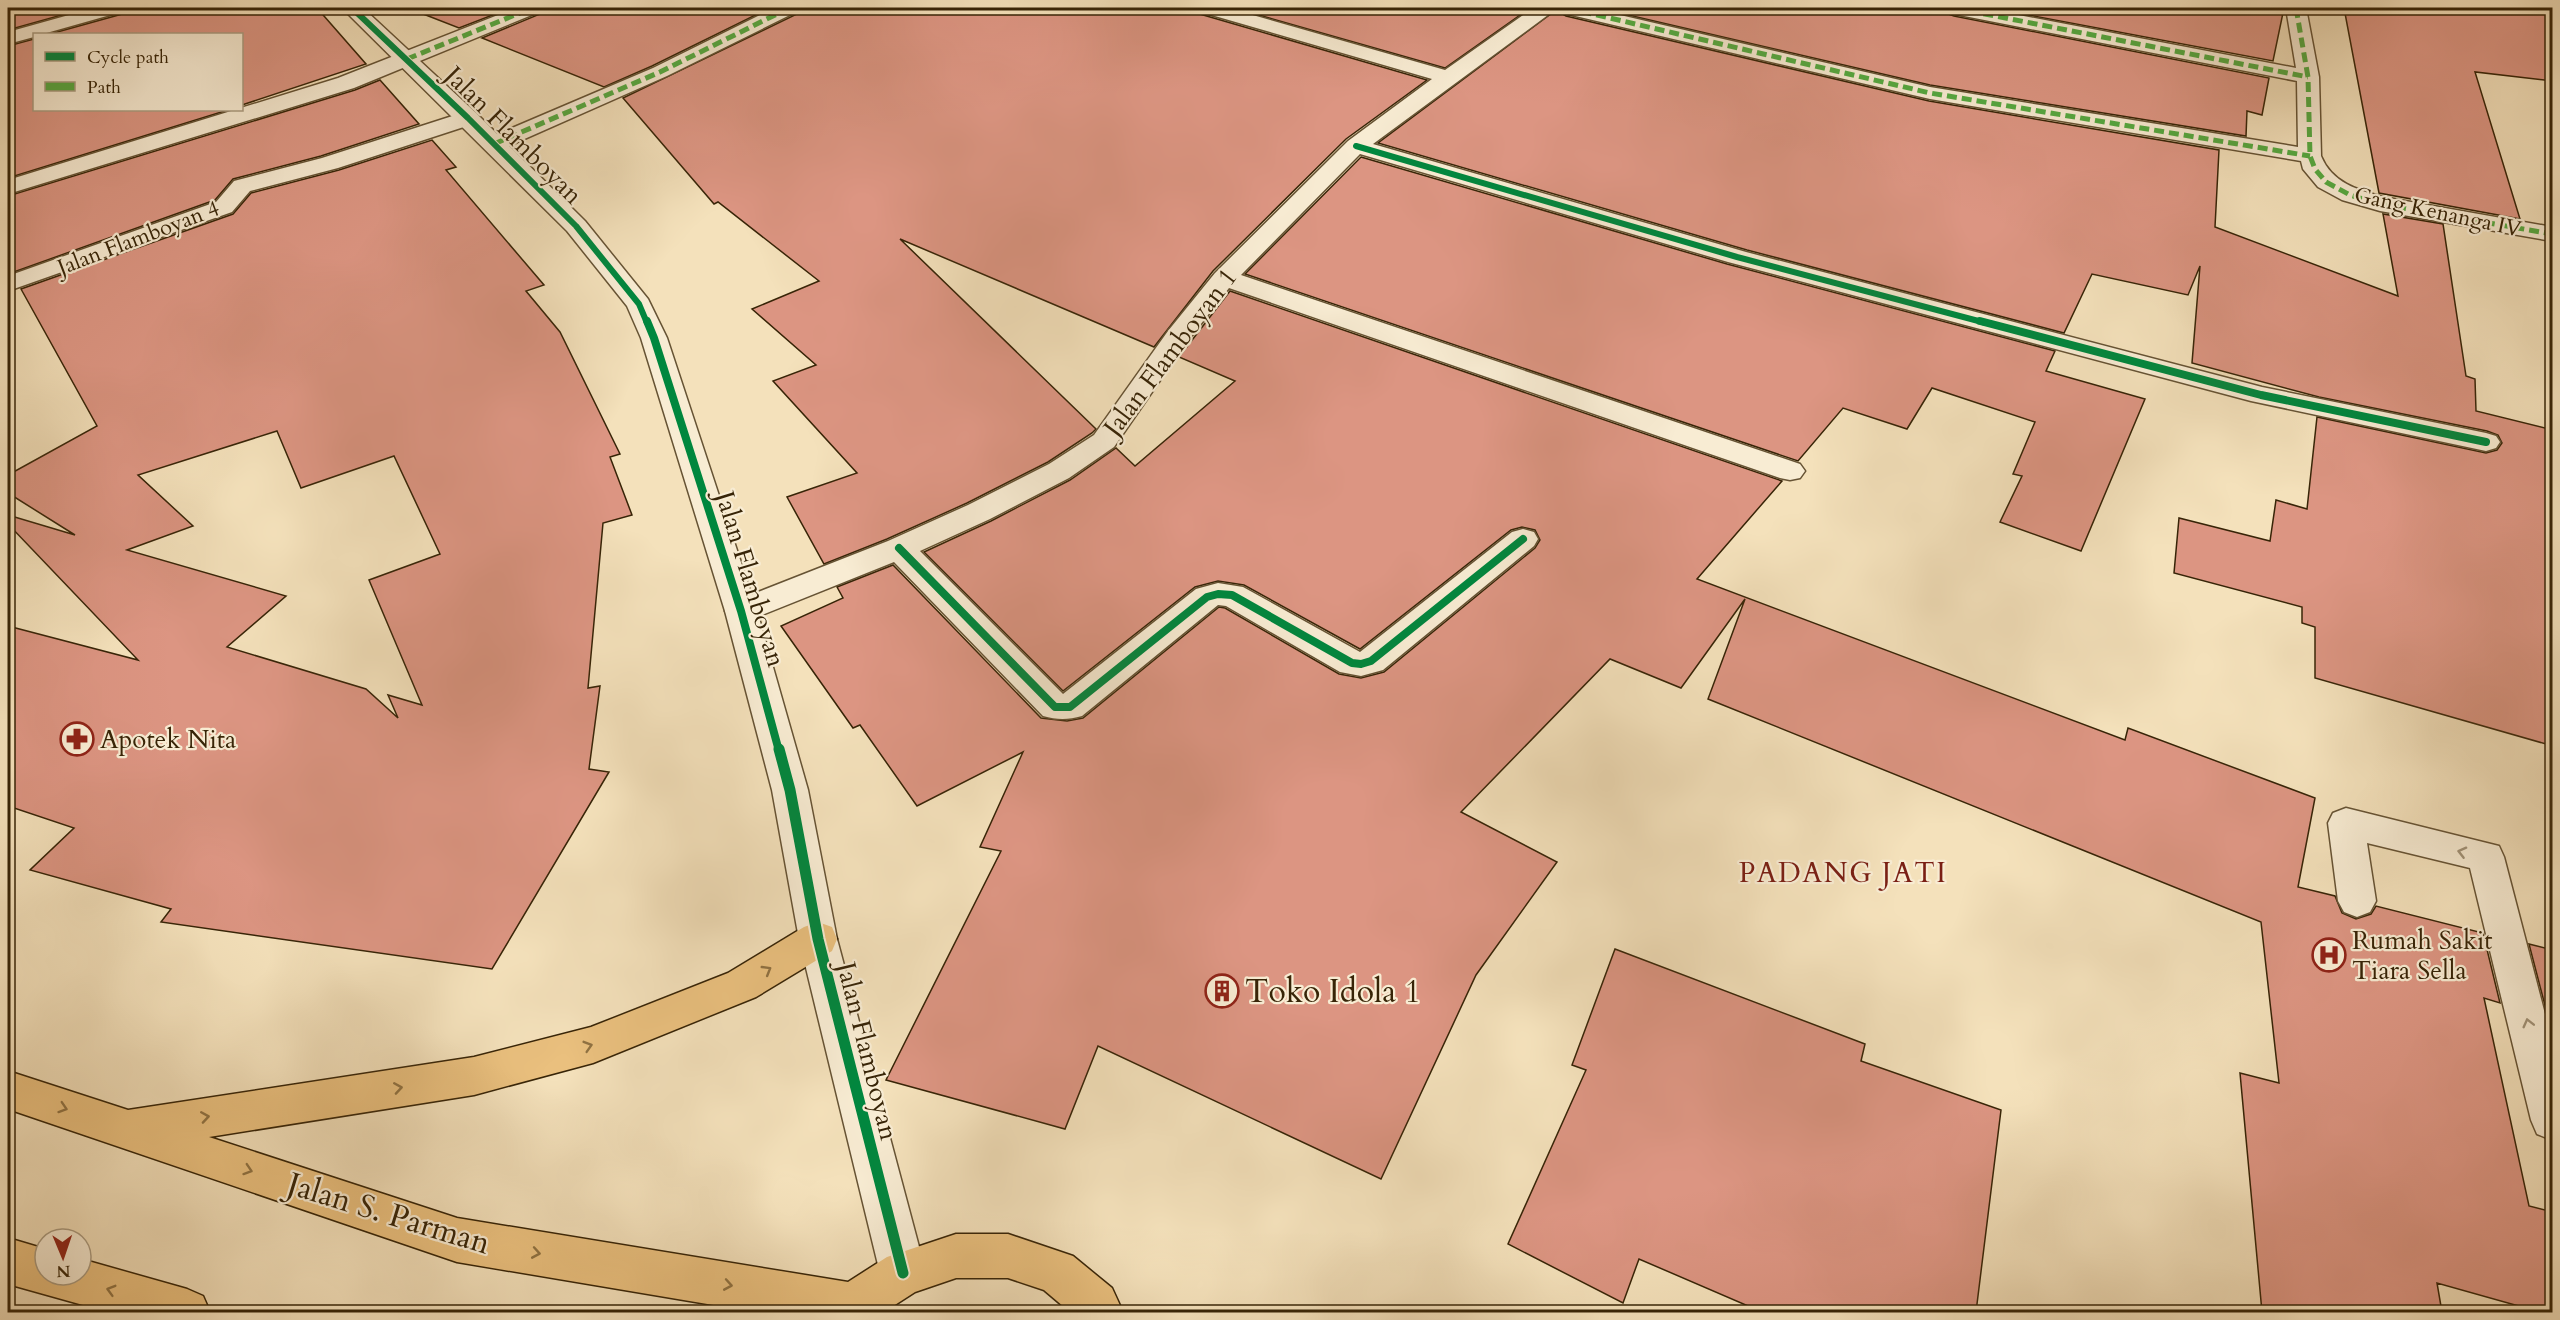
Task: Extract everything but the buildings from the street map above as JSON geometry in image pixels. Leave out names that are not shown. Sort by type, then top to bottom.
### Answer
[{"type":"main road","points":[[127,1129],[474,1076],[593,1045],[742,985],[818,939]]},
{"type":"main road","name":"Jalan S. Parman","points":[[8,1090],[457,1240],[850,1309]]},
{"type":"main road","points":[[850,1309],[903,1273],[956,1256],[1008,1256],[1057,1272],[1096,1304],[1100,1312]]},
{"type":"main road","points":[[8,1261],[33,1268]]},
{"type":"main road","points":[[93,1285],[187,1312]]},
{"type":"street","points":[[8,38],[114,8]]},
{"type":"street","name":"Jalan Flamboyan","points":[[352,8],[468,118],[576,226],[639,304],[654,338],[741,611],[790,790],[818,939],[903,1273]]},
{"type":"street","points":[[8,187],[346,83],[532,8]]},
{"type":"street","points":[[494,144],[660,72],[789,8]]},
{"type":"street","points":[[1208,8],[1448,77]]},
{"type":"street","name":"Jalan Flamboyan 1","points":[[741,611],[898,548],[979,512],[1059,471],[1104,441],[1177,337],[1224,278],[1317,183],[1356,146],[1545,8]]},
{"type":"street","points":[[1567,8],[1930,93],[2310,156]]},
{"type":"street","points":[[1954,8],[2308,77]]},
{"type":"street","name":"Gang Kenanga IV","points":[[2296,8],[2308,77],[2310,156],[2315,169],[2326,182],[2349,195],[2380,204],[2553,234]]},
{"type":"street","name":"Jalan Flamboyan 4","points":[[8,284],[224,207],[242,186],[330,163],[468,118]]},
{"type":"street","points":[[1356,146],[1737,257],[2249,392],[2486,442]]},
{"type":"street","points":[[1224,278],[1790,471]]},
{"type":"street","points":[[898,548],[1055,707],[1062,708],[1070,707],[1207,597],[1218,594],[1232,595],[1352,663],[1371,662],[1523,539]]},
{"type":"street","points":[[2357,901],[2346,823],[2486,857],[2553,1120]]},
{"type":"marked path","points":[[407,59],[532,8]]},
{"type":"marked path","points":[[494,144],[660,72],[789,8]]},
{"type":"marked path","points":[[1567,8],[1930,93],[2310,156]]},
{"type":"marked path","points":[[1954,8],[2308,77]]},
{"type":"marked path","points":[[2296,8],[2308,77],[2310,156],[2315,169],[2326,182],[2350,195],[2380,204],[2552,234]]},
{"type":"cycle path","points":[[352,8],[468,118],[576,226],[639,304],[654,338],[741,611],[790,790],[818,939],[903,1273]]},
{"type":"cycle path","points":[[1356,146],[1737,257],[2261,395],[2486,442]]},
{"type":"cycle path","points":[[899,548],[1055,707],[1070,707],[1207,597],[1218,594],[1232,595],[1352,663],[1361,664],[1371,661],[1523,539]]},
{"type":"place","name":"Apotek Nita","points":[[77,739]]},
{"type":"place","name":"Rumah Sakit Tiara Sella","points":[[2329,955]]},
{"type":"place","name":"Toko Idola 1","points":[[1222,991]]},
{"type":"district","name":"PADANG JATI","points":[[1843,872]]}]
